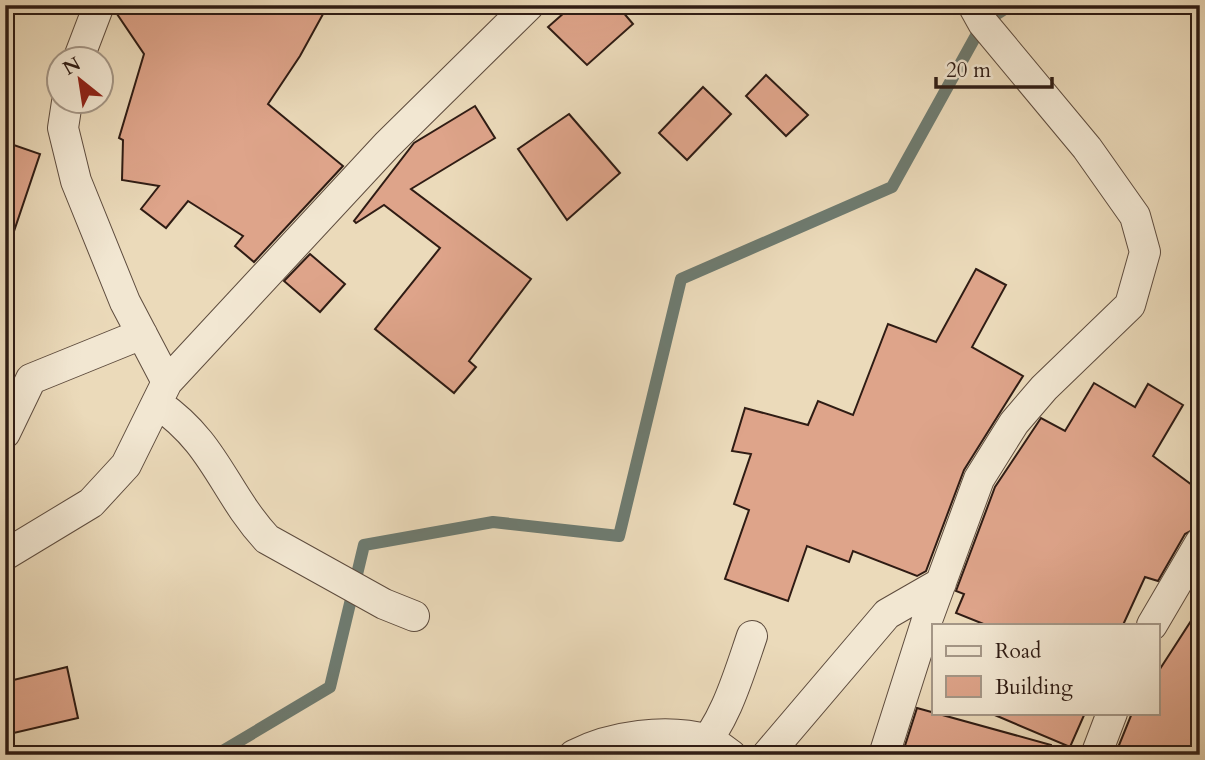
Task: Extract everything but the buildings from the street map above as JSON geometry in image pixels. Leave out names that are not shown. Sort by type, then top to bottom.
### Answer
[{"type":"street","points":[[83,46],[99,5]]},
{"type":"street","points":[[5,555],[91,503],[126,465],[162,393],[387,145],[529,5]]},
{"type":"street","points":[[884,755],[979,479],[1014,423],[1044,388],[1130,305],[1145,251],[1135,216],[1087,148],[984,23],[973,5]]},
{"type":"street","points":[[65,116],[63,128],[76,181],[96,235],[142,334],[162,393],[198,437],[253,523],[267,539],[384,604],[414,616]]},
{"type":"street","points":[[5,433],[18,379],[142,334]]},
{"type":"street","points":[[1153,624],[1200,543]]},
{"type":"street","points":[[767,755],[865,636],[887,614],[941,583]]},
{"type":"street","points":[[574,755],[624,737],[657,735],[712,750],[752,636]]},
{"type":"street","points":[[1096,755],[1112,714]]},
{"type":"waterway","points":[[216,755],[330,687],[364,545],[493,522],[619,536],[681,279],[892,187],[983,23],[1011,5]]}]
